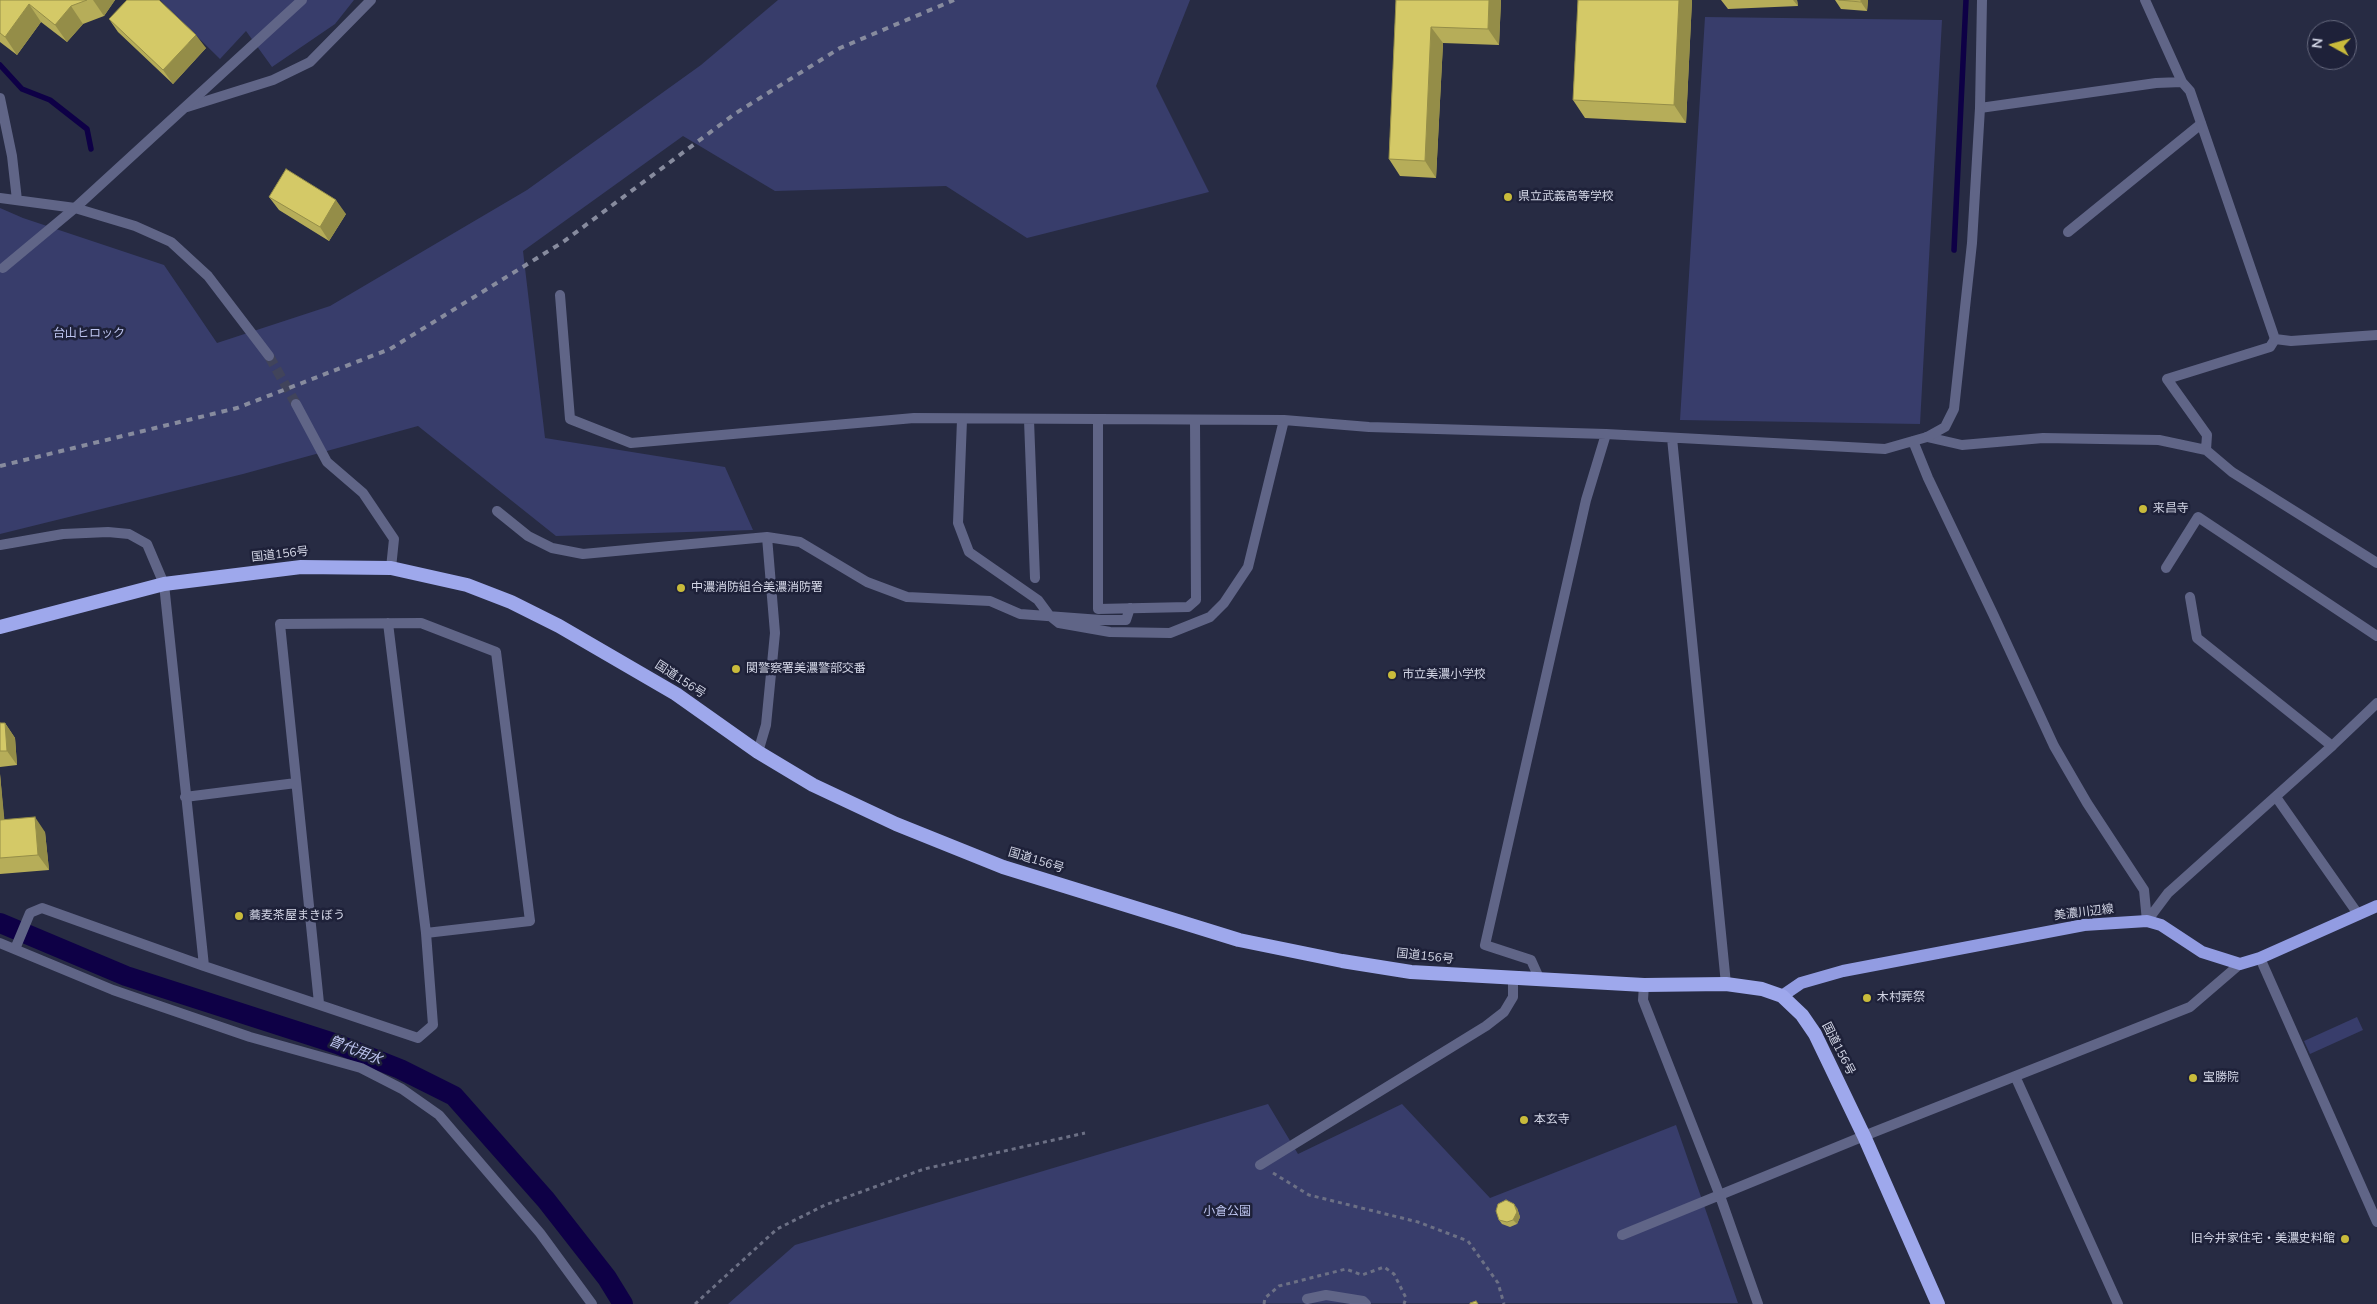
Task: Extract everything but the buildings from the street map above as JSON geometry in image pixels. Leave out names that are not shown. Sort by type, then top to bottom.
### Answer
[{"type":"highway","name":"国道156号","points":[[0,627],[164,584],[301,567],[392,568],[468,585],[511,602],[560,626],[676,694],[758,752],[813,784],[867,811],[994,863],[1229,937],[1342,961],[1411,972],[1644,985],[1726,984],[1762,989],[1782,996],[1802,1015],[1815,1034],[1864,1136],[1938,1304]]},
{"type":"main road","points":[[2240,964],[2260,958],[2377,906]]},
{"type":"main road","name":"美濃川辺線","points":[[1782,996],[1801,983],[1843,971],[2084,925],[2147,921],[2161,925],[2202,952],[2240,964]]},
{"type":"street","points":[[3,268],[75,208],[188,107],[302,0]]},
{"type":"street","points":[[188,107],[273,80],[310,62],[371,0]]},
{"type":"street","points":[[560,295],[570,419],[631,443],[914,418],[962,420],[1284,420],[1369,427],[1606,434],[1886,449],[1927,437],[1945,427],[1954,409],[1972,242],[1980,108],[1982,0]]},
{"type":"street","points":[[2145,0],[2182,82],[2190,91],[2275,339]]},
{"type":"street","points":[[1980,108],[2156,83],[2182,82]]},
{"type":"street","points":[[0,98],[12,156],[17,200]]},
{"type":"street","points":[[2068,232],[2201,124]]},
{"type":"street","points":[[0,198],[75,208],[136,226],[172,242],[208,276],[269,356]]},
{"type":"street","points":[[2275,339],[2291,341],[2377,335]]},
{"type":"street","points":[[2206,450],[2207,435],[2167,379],[2270,347],[2275,339]]},
{"type":"street","points":[[296,404],[327,462],[363,493],[394,539],[392,568]]},
{"type":"street","points":[[962,420],[958,523],[969,552],[1038,600],[1049,615],[1059,623],[1110,632],[1170,633],[1210,617],[1224,603],[1248,567],[1284,420]]},
{"type":"street","points":[[1029,420],[1035,578]]},
{"type":"street","points":[[1098,420],[1098,609],[1188,607],[1196,600],[1195,420]]},
{"type":"street","points":[[1540,980],[1532,960],[1485,945],[1584,510],[1606,434]]},
{"type":"street","points":[[1927,437],[1962,445],[2043,438],[2159,440],[2206,450],[2232,472],[2377,563]]},
{"type":"street","points":[[1672,438],[1726,984]]},
{"type":"street","points":[[1912,441],[2054,746],[2087,803],[2144,890],[2147,921]]},
{"type":"street","points":[[497,511],[528,536],[552,548],[583,554],[767,537],[800,542],[867,582],[907,597],[990,601],[1020,614],[1126,620],[1130,608]]},
{"type":"street","points":[[2166,568],[2198,517],[2377,636]]},
{"type":"street","points":[[0,545],[63,534],[108,532],[129,534],[147,544],[164,584],[204,966]]},
{"type":"street","points":[[758,752],[766,725],[775,632],[767,537]]},
{"type":"street","points":[[2190,597],[2197,638],[2332,746]]},
{"type":"street","points":[[16,948],[30,912],[42,908],[204,966],[319,1003],[418,1038],[433,1025],[426,933],[388,622]]},
{"type":"street","points":[[319,1003],[280,624],[421,623],[496,652],[530,922],[426,933]]},
{"type":"street","points":[[2147,921],[2168,892],[2376,708]]},
{"type":"street","points":[[185,797],[296,783]]},
{"type":"street","points":[[2276,797],[2358,914]]},
{"type":"street","points":[[0,943],[132,996],[250,1037],[361,1068],[402,1089],[439,1114],[540,1233],[592,1304]]},
{"type":"street","points":[[2260,958],[2377,1222]]},
{"type":"street","points":[[1622,1236],[1864,1136],[2190,1007],[2240,964]]},
{"type":"street","points":[[1260,1166],[1486,1026],[1504,1012],[1513,997],[1513,979]]},
{"type":"street","points":[[1644,985],[1643,1000],[1720,1196],[1758,1304]]},
{"type":"street","points":[[2015,1076],[2118,1304]]},
{"type":"street","points":[[1307,1299],[1326,1295],[1363,1301],[1366,1304]]},
{"type":"path","points":[[695,1304],[777,1230],[825,1205],[924,1169],[1085,1133]]},
{"type":"path","points":[[1260,1166],[1309,1195],[1418,1222],[1468,1241],[1498,1283],[1504,1304]]},
{"type":"path","points":[[1264,1304],[1264,1298],[1279,1286],[1346,1269],[1362,1275],[1384,1267],[1394,1274],[1406,1298],[1404,1304]]},
{"type":"green space","points":[[160,0],[354,0],[335,24],[272,67],[246,31],[220,59]]},
{"type":"green space","name":"台山ヒロック","points":[[778,0],[1190,0],[1156,86],[1209,192],[1027,238],[946,186],[775,191],[683,136],[523,251],[545,438],[725,467],[753,530],[556,536],[418,426],[243,474],[0,534],[0,208],[23,218],[164,265],[217,343],[330,306],[527,190],[701,65]]},
{"type":"green space","points":[[1705,17],[1942,20],[1920,424],[1680,420]]},
{"type":"green space","points":[[2357,1017],[2363,1030],[2310,1054],[2304,1041]]},
{"type":"green space","name":"小倉公園","points":[[1268,1104],[1298,1154],[1402,1104],[1490,1198],[1676,1125],[1738,1303],[728,1304],[795,1245]]},
{"type":"waterway","points":[[1954,250],[1966,0]]},
{"type":"waterway","points":[[0,65],[22,89],[50,100],[87,129],[91,149]]},
{"type":"waterway","name":"曽代用水","points":[[0,923],[126,976],[337,1044],[400,1069],[454,1096],[546,1200],[607,1278],[623,1304]]},
{"type":"tunnel","points":[[269,356],[296,404]]},
{"type":"railway","points":[[0,466],[237,408],[390,349],[563,242],[736,113],[840,48],[954,0]]},
{"type":"place","name":"県立武義高等学校","points":[[1508,197]]},
{"type":"place","name":"来昌寺","points":[[2143,509]]},
{"type":"place","name":"中濃消防組合美濃消防署","points":[[681,588]]},
{"type":"place","name":"関警察署美濃警部交番","points":[[736,669]]},
{"type":"place","name":"市立美濃小学校","points":[[1392,675]]},
{"type":"place","name":"蕎麦茶屋まきぼう","points":[[239,916]]},
{"type":"place","name":"木村葬祭","points":[[1867,998]]},
{"type":"place","name":"宝勝院","points":[[2193,1078]]},
{"type":"place","name":"本玄寺","points":[[1524,1120]]},
{"type":"place","name":"旧今井家住宅・美濃史料館","points":[[2345,1239]]}]
